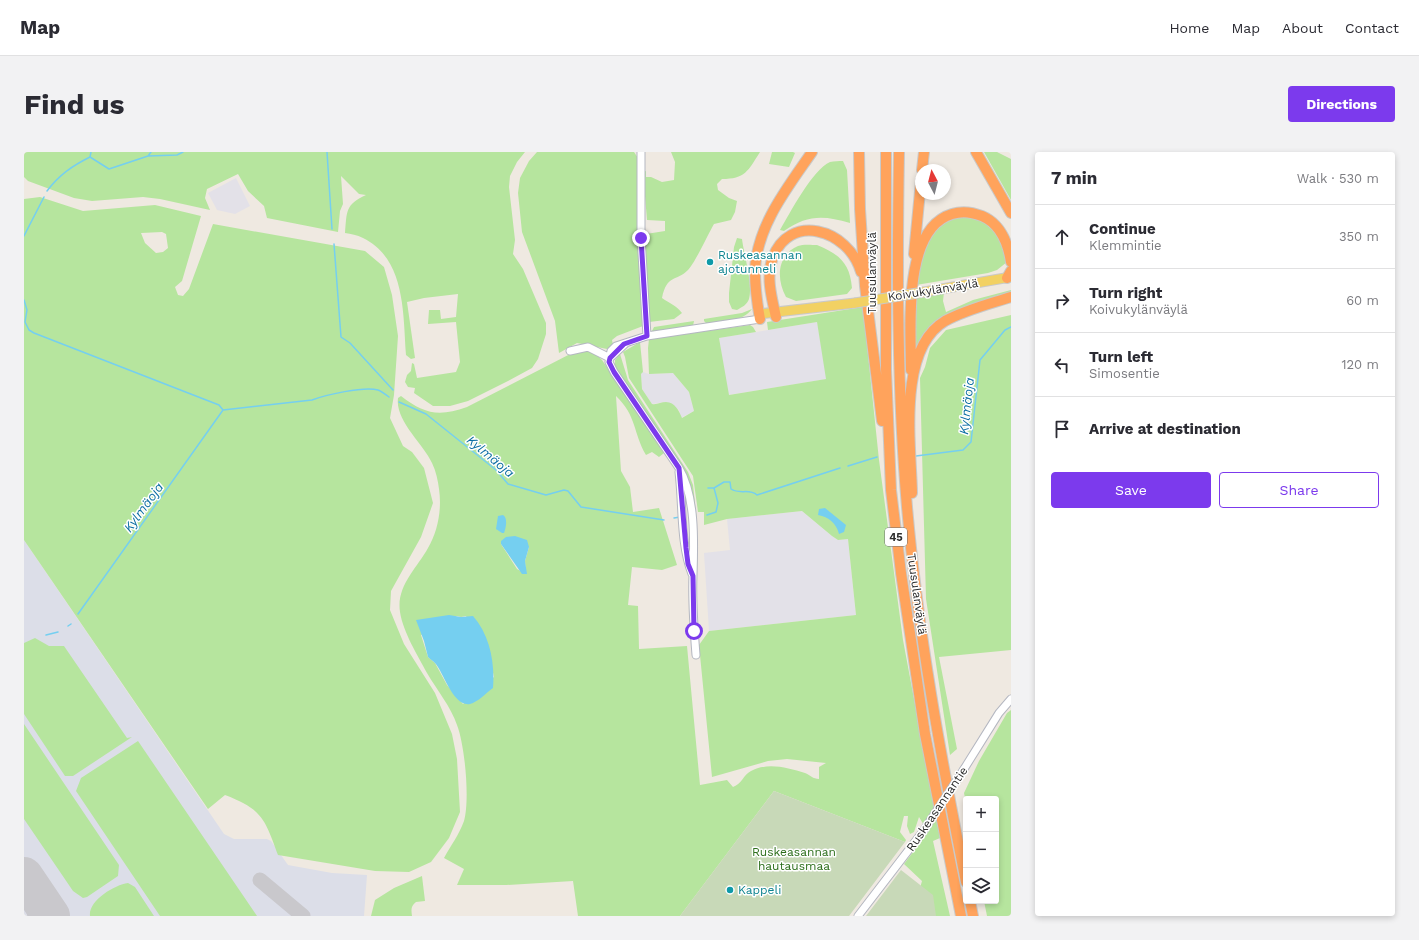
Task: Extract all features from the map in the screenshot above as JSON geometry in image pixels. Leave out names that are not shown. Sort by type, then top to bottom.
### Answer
[{"type":"highway","points":[[759,317],[755,270],[762,238],[777,205],[812,152]]},
{"type":"highway","points":[[859,152],[860,209],[865,286],[891,490]]},
{"type":"highway","name":"Tuusulanväylä","points":[[886,152],[886,370],[891,490],[901,573],[924,727],[961,916]]},
{"type":"highway","name":"Tuusulanväylä","points":[[899,152],[898,369],[906,499],[927,676],[963,868]]},
{"type":"highway","points":[[923,164],[924,152]]},
{"type":"highway","points":[[976,152],[1011,213]]},
{"type":"highway","points":[[914,570],[911,388],[913,276],[919,200]]},
{"type":"highway","points":[[913,276],[919,250],[930,229],[937,221],[956,212],[978,214],[995,224],[1005,239],[1011,262]]},
{"type":"highway","points":[[776,315],[770,288],[772,260],[783,241],[801,232],[820,232],[830,234],[847,246],[858,263],[865,286]]},
{"type":"highway","points":[[911,388],[920,353],[933,331],[944,322],[958,315],[1011,297]]},
{"type":"highway","points":[[971,904],[973,916]]},
{"type":"main road","name":"Koivukylänväylä","points":[[759,317],[924,292],[1010,275]]},
{"type":"street","points":[[640,152],[641,238],[647,336]]},
{"type":"street","name":"Koivukylänväylä","points":[[610,358],[611,351],[616,346],[647,336],[734,323],[747,317],[759,317]]},
{"type":"street","points":[[570,351],[588,347],[610,358],[609,362],[614,372],[679,468],[688,564],[693,576],[696,655]]},
{"type":"street","name":"Ruskeasannantie","points":[[858,916],[924,830],[999,712],[1011,699]]},
{"type":"shaded area","points":[[236,178],[250,206],[235,214],[217,210],[208,193]]},
{"type":"shaded area","points":[[817,322],[827,379],[728,395],[719,338]]},
{"type":"shaded area","points":[[643,372],[649,374],[673,373],[689,392],[694,411],[681,418],[679,410],[666,402],[652,404],[642,389],[641,374]]},
{"type":"shaded area","points":[[802,511],[838,540],[848,539],[856,615],[709,631],[704,553],[730,550],[727,519]]},
{"type":"shaded area","points":[[24,540],[224,834],[234,839],[267,839],[271,841],[288,865],[332,873],[367,875],[364,916],[24,916]]},
{"type":"green space","points":[[24,152],[525,152],[517,162],[510,176],[509,187],[515,240],[513,254],[523,269],[546,323],[546,334],[538,359],[532,368],[508,381],[468,401],[450,406],[433,406],[414,393],[415,388],[408,387],[405,382],[407,375],[411,371],[412,363],[414,364],[417,378],[456,372],[460,362],[456,322],[428,324],[429,310],[440,310],[441,319],[456,317],[458,294],[424,298],[407,302],[415,358],[411,359],[406,355],[400,289],[395,274],[377,247],[363,238],[345,233],[348,210],[354,202],[366,195],[359,194],[341,176],[343,204],[340,211],[338,232],[267,218],[264,206],[248,191],[238,174],[207,189],[205,198],[210,210],[160,199],[143,197],[92,201],[74,198],[28,181],[24,177]]},
{"type":"green space","points":[[537,152],[634,152],[638,158],[643,326],[617,336],[612,340],[613,345],[607,349],[577,343],[559,353],[555,321],[522,232],[518,193],[520,178],[529,161]]},
{"type":"green space","points":[[671,152],[760,152],[745,173],[730,179],[722,179],[717,184],[718,190],[729,198],[737,201],[735,212],[731,220],[714,224],[698,255],[688,270],[666,285],[662,298],[675,306],[682,313],[674,319],[649,322],[645,252],[646,234],[665,231],[665,221],[647,220],[643,172],[646,171],[646,177],[651,177],[662,182],[674,180],[675,162]]},
{"type":"green space","points":[[772,152],[795,153],[789,167],[769,164]]},
{"type":"green space","points":[[984,152],[997,152],[1011,159],[1011,200]]},
{"type":"green space","points":[[843,161],[847,170],[850,223],[840,220],[816,218],[800,222],[784,231],[780,230],[802,192],[816,173],[830,162]]},
{"type":"green space","points":[[40,197],[83,211],[155,205],[201,216],[182,281],[175,287],[178,295],[183,296],[189,289],[213,224],[365,251],[384,267],[392,295],[398,336],[394,395],[390,418],[403,446],[412,452],[424,468],[433,503],[421,537],[391,591],[390,610],[404,644],[435,693],[452,734],[457,759],[460,812],[449,838],[431,862],[409,872],[375,871],[278,855],[265,824],[255,811],[247,805],[225,795],[208,809],[24,540],[24,199]],"holes":[[[162,232],[166,234],[168,248],[163,252],[156,253],[145,243],[141,233]]]},
{"type":"green space","points":[[954,216],[976,216],[998,232],[1007,262],[997,270],[988,273],[916,285],[915,278],[931,231]]},
{"type":"green space","points":[[737,238],[742,239],[749,278],[750,293],[747,303],[737,310],[732,309],[729,302],[729,293],[734,247]]},
{"type":"green space","points":[[817,245],[825,248],[842,260],[849,272],[852,288],[847,294],[796,301],[786,297],[780,275],[782,261],[791,250],[798,246]]},
{"type":"green space","points":[[1011,290],[1011,293],[956,312],[914,358],[914,298],[944,292],[943,301],[946,312],[973,300]]},
{"type":"green space","points":[[863,307],[879,460],[903,640],[940,838],[933,841],[950,916],[932,916],[918,895],[922,881],[904,864],[928,832],[919,817],[914,832],[910,834],[907,826],[908,816],[904,816],[900,832],[906,840],[905,842],[774,791],[680,916],[578,916],[573,881],[506,885],[457,885],[464,869],[444,858],[460,831],[466,812],[466,773],[460,734],[448,705],[427,673],[411,644],[404,628],[400,612],[401,594],[404,586],[428,548],[437,527],[440,497],[435,469],[428,455],[405,423],[398,407],[398,398],[401,396],[417,407],[432,412],[448,412],[467,407],[576,351],[590,352],[599,357],[664,453],[659,457],[652,452],[646,455],[628,411],[616,396],[621,471],[630,487],[633,512],[659,508],[677,565],[662,570],[632,567],[628,605],[638,606],[639,649],[687,646],[700,785],[727,780],[733,787],[736,786],[751,771],[758,768],[771,766],[792,769],[819,779],[819,767],[826,763],[787,759],[768,761],[712,777],[699,645],[709,631],[856,615],[848,539],[838,540],[802,511],[727,519],[704,525],[704,512],[698,512],[693,476],[629,378],[623,352],[640,342],[643,372],[641,374],[642,389],[652,404],[669,402],[674,405],[682,418],[694,411],[689,392],[673,373],[649,374],[649,339],[750,325],[753,327],[756,332],[719,338],[729,395],[826,379],[817,322],[768,330],[767,322]],"holes":[[[501,544],[529,547],[525,561],[526,574],[517,569]],[[457,616],[466,616],[492,668],[494,677],[463,704],[447,685],[435,663],[428,657],[421,635]]]},
{"type":"green space","points":[[752,309],[743,317],[731,321],[707,324],[704,321],[704,319],[742,313]]},
{"type":"green space","points":[[1011,315],[1011,650],[939,657],[957,749],[950,755],[926,599],[920,378],[925,367],[930,348],[946,330]]},
{"type":"green space","points":[[694,321],[693,326],[652,331],[654,327]]},
{"type":"green space","points":[[620,354],[628,380],[688,472],[693,485],[697,522],[695,522],[689,483],[685,471],[615,368],[615,360]]},
{"type":"green space","points":[[35,638],[49,646],[64,646],[127,738],[132,737],[73,776],[65,776],[24,714],[24,643]]},
{"type":"green space","points":[[1011,710],[1011,916],[987,916],[985,904],[999,904],[999,796],[965,796],[964,793],[979,761],[1007,713]]},
{"type":"green space","points":[[24,724],[119,865],[118,876],[87,897],[83,898],[73,891],[24,819]]},
{"type":"green space","points":[[138,741],[257,916],[160,916],[76,791],[81,778]]},
{"type":"green space","name":"Ruskeasannan hautausmaa","points":[[774,791],[905,842],[849,916],[680,916]]},
{"type":"green space","points":[[901,870],[933,895],[936,916],[866,916]]},
{"type":"green space","points":[[422,876],[425,901],[414,903],[412,908],[412,916],[371,916],[375,900],[394,888]]},
{"type":"green space","points":[[128,883],[135,887],[154,916],[90,916],[90,910],[97,899],[109,890]]},
{"type":"water","points":[[825,508],[846,525],[844,532],[839,534],[832,521],[826,517],[818,515],[819,509]]},
{"type":"water","points":[[503,515],[506,518],[506,523],[504,533],[502,533],[496,529],[498,516]]},
{"type":"water","points":[[515,536],[527,540],[529,547],[525,561],[527,574],[522,574],[501,544],[501,541],[506,537]]},
{"type":"water","points":[[449,615],[461,617],[473,616],[484,632],[490,650],[493,669],[493,688],[470,704],[464,704],[454,695],[435,663],[428,657],[416,620]]},
{"type":"waterway","name":"Kylmäoja","points":[[47,191],[66,171],[90,157],[91,152]]},
{"type":"waterway","points":[[90,157],[109,169],[148,156],[151,152]]},
{"type":"waterway","points":[[148,156],[177,155],[183,152]]},
{"type":"waterway","points":[[327,152],[332,229]]},
{"type":"waterway","name":"Kylmäoja","points":[[24,236],[44,197]]},
{"type":"waterway","name":"Kylmäoja","points":[[334,244],[341,337],[350,343],[393,390]]},
{"type":"waterway","name":"Kylmäoja","points":[[24,300],[27,310],[25,322],[29,330],[34,333],[219,405],[223,410]]},
{"type":"waterway","name":"Kylmäoja","points":[[916,456],[963,450],[971,442],[980,360],[1005,330],[1011,327]]},
{"type":"waterway","name":"Kylmäoja","points":[[78,614],[223,410],[312,400],[364,389],[378,390],[389,397]]},
{"type":"waterway","name":"Kylmäoja","points":[[399,402],[426,414],[496,470],[508,484],[546,495],[564,490],[568,491],[581,507],[664,520]]},
{"type":"waterway","name":"Kylmäoja","points":[[848,466],[877,457]]},
{"type":"waterway","name":"Kylmäoja","points":[[707,515],[716,512],[718,503],[714,488],[724,482],[730,482],[731,489],[734,491],[751,492],[757,495],[840,468]]},
{"type":"waterway","name":"Kylmäoja","points":[[708,488],[714,488]]},
{"type":"waterway","name":"Kylmäoja","points":[[674,518],[680,517]]},
{"type":"waterway","points":[[46,635],[58,632]]},
{"type":"taxiway","points":[[24,877],[29,888],[35,916]]},
{"type":"taxiway","points":[[260,880],[303,916]]},
{"type":"runway","points":[[24,876],[51,916]]},
{"type":"place","name":"Ruskeasannan ajotunneli","points":[[710,262]]},
{"type":"place","name":"Kappeli","points":[[730,890]]},
{"type":"route","points":[[641,238],[647,336],[624,344],[620,350],[610,358],[609,362],[614,372],[679,468],[688,564],[693,576],[695,609],[694,631]]}]
